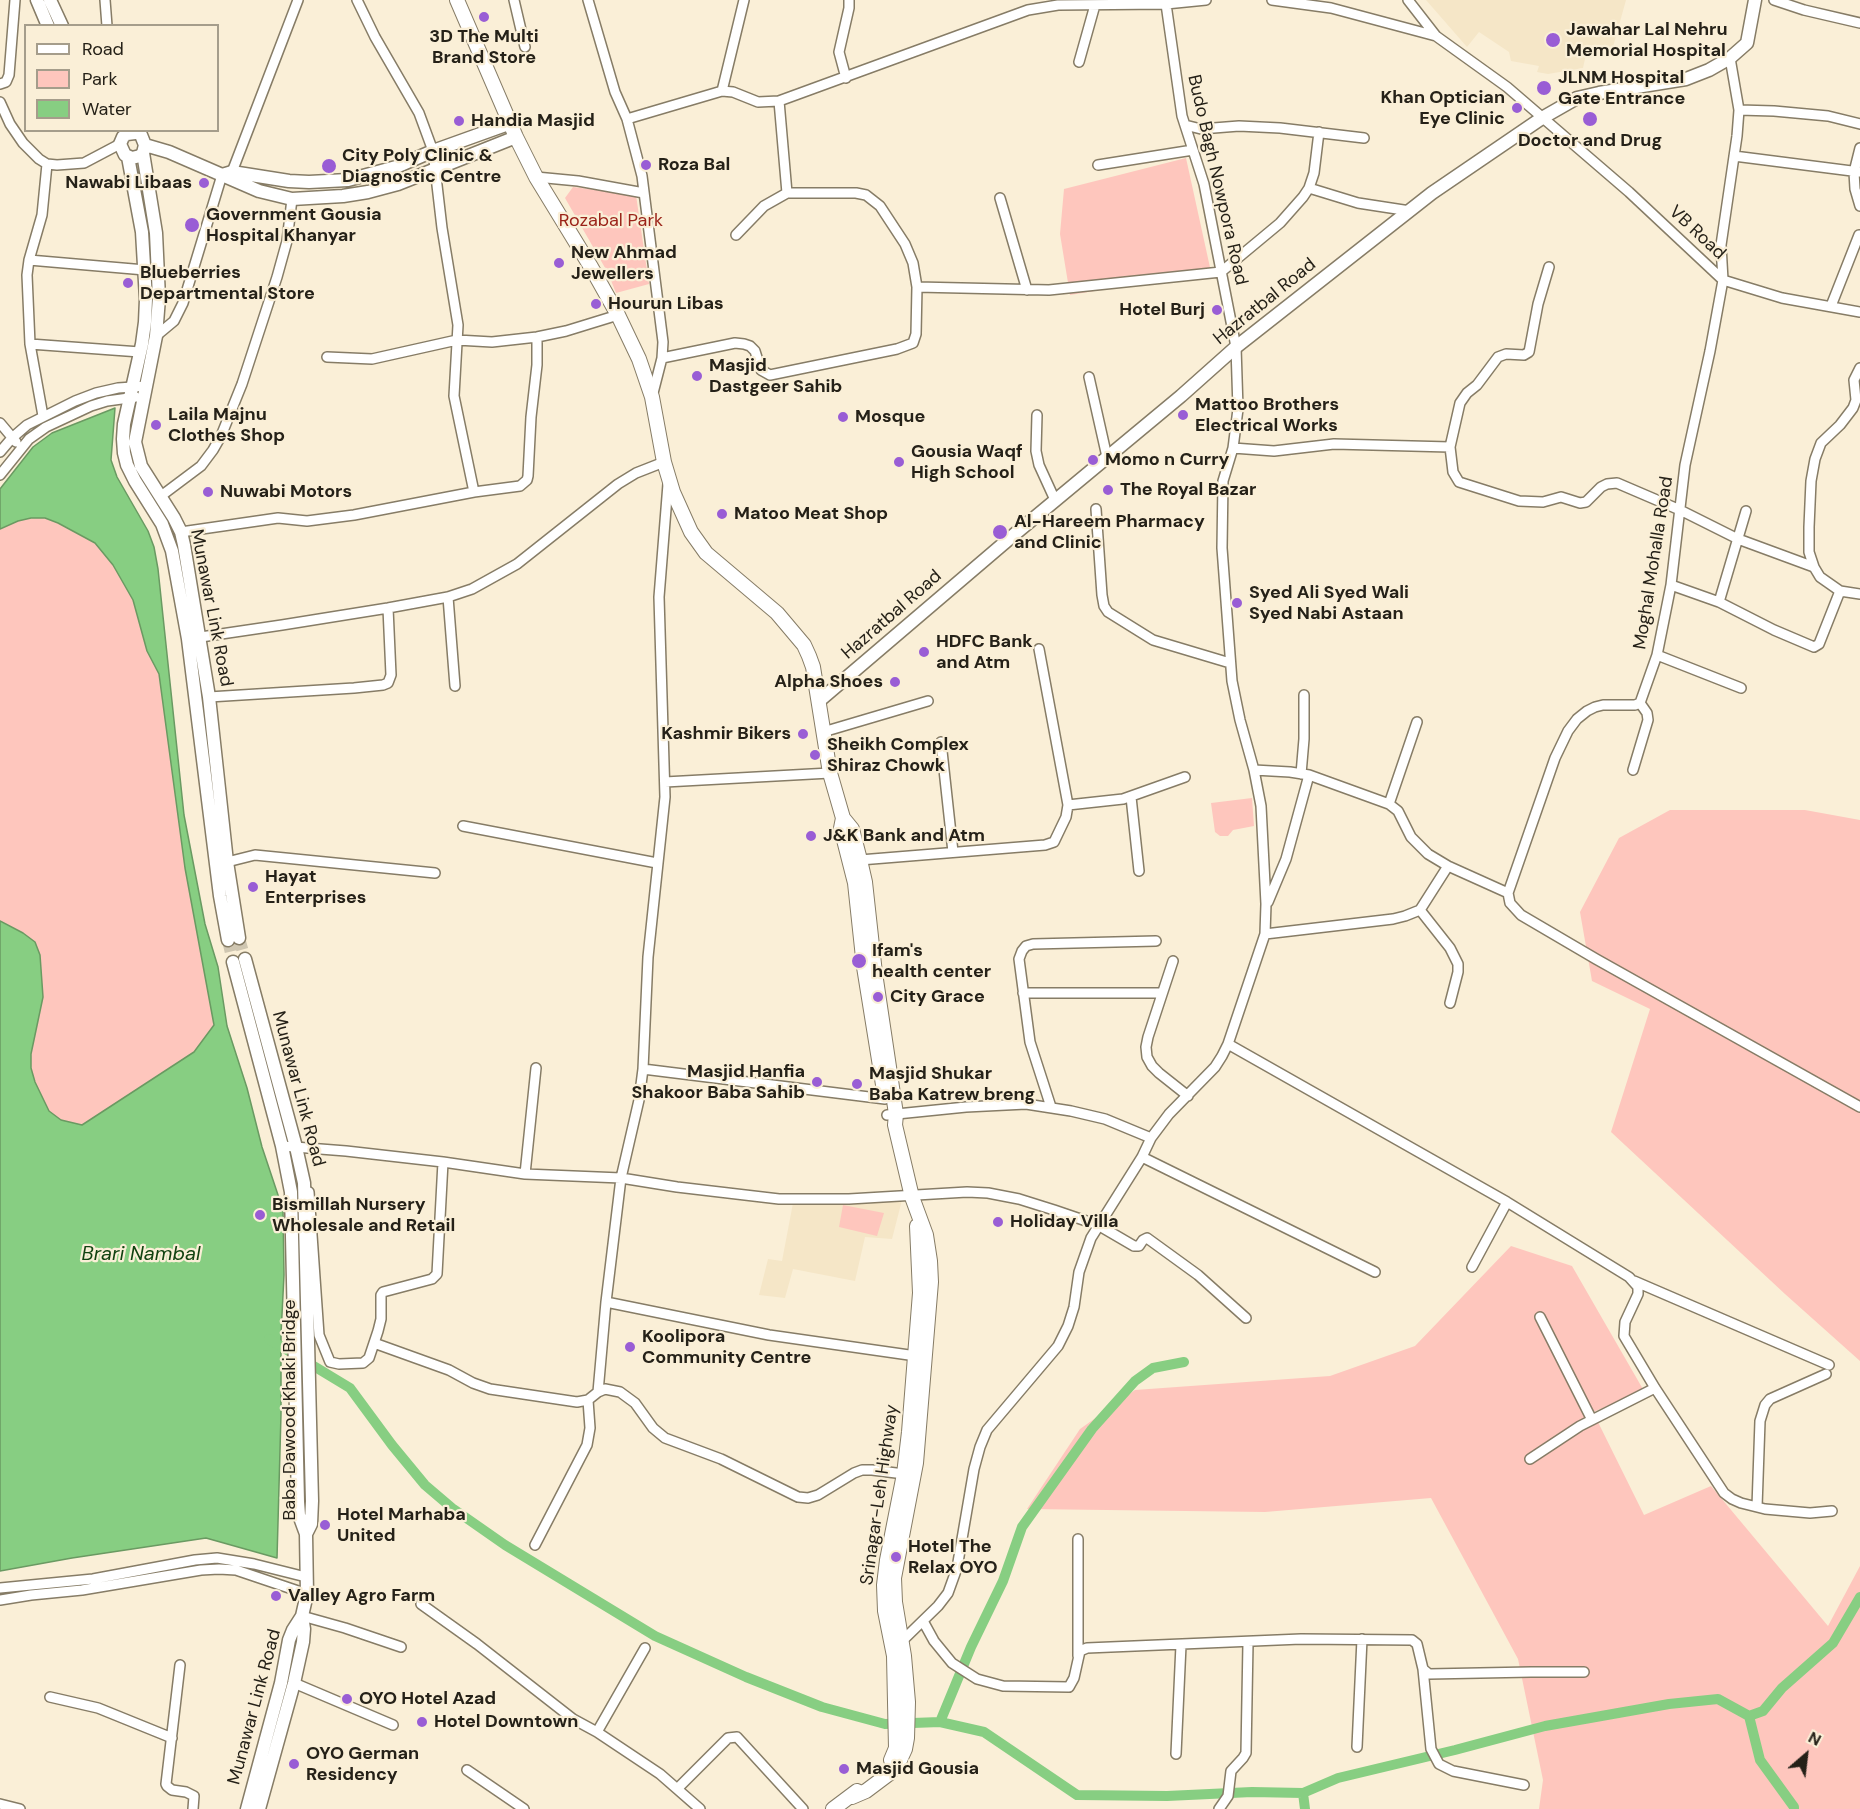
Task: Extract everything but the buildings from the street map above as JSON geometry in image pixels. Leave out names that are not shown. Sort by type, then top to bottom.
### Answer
[{"type":"highway","points":[[457,0],[513,130],[536,177],[618,315],[642,367],[652,397],[664,462],[683,516],[698,543],[718,564],[777,613],[804,645],[813,667],[830,773],[843,818],[852,829],[865,882],[893,1118],[912,1197],[926,1235],[930,1261],[931,1298],[916,1463],[894,1578],[898,1651],[908,1714],[900,1760],[890,1773],[866,1791],[833,1809]]},
{"type":"highway","points":[[843,818],[841,828],[855,883],[864,967],[885,1099],[893,1118]]},
{"type":"highway","name":"Srinagar-Leh Highway","points":[[898,1651],[885,1611],[884,1585],[904,1474],[916,1356],[920,1293],[916,1233],[918,1215]]},
{"type":"main road","points":[[37,0],[47,24]]},
{"type":"main road","points":[[50,0],[61,24]]},
{"type":"main road","name":"Hazratbal Road","points":[[819,701],[1181,396],[1236,346],[1432,193],[1542,118],[1577,98],[1686,79],[1730,58],[1747,43],[1755,0]]},
{"type":"main road","points":[[144,149],[169,152],[227,174],[327,183],[366,176],[396,167],[433,151],[513,130]]},
{"type":"main road","points":[[227,174],[239,184],[291,199],[343,196],[398,184],[513,130]]},
{"type":"main road","points":[[126,135],[141,135],[144,149],[136,157],[128,157],[122,152],[126,135]]},
{"type":"main road","name":"Munawar Link Road","points":[[144,149],[156,233],[159,298],[156,336],[135,442],[137,453],[148,478],[181,532],[221,862],[233,939]]},
{"type":"main road","name":"Munawar Link Road","points":[[128,157],[142,232],[145,322],[123,439],[127,465],[162,524],[172,551],[209,697],[221,862]]},
{"type":"main road","name":"Munawar Link Road","points":[[291,1192],[239,961],[296,1147],[304,1188]]},
{"type":"main road","name":"Baba Dawood Khaki Bridge","points":[[304,1188],[312,1501],[310,1524],[306,1534]]},
{"type":"main road","name":"Baba Dawood Khaki Bridge","points":[[291,1192],[298,1502],[299,1515],[306,1534]]},
{"type":"main road","name":"Munawar Link Road","points":[[259,1809],[303,1642],[302,1616],[307,1594],[306,1534]]},
{"type":"main road","name":"Munawar Link Road","points":[[247,1809],[281,1683],[289,1640],[292,1630],[302,1616]]},
{"type":"street","points":[[0,84],[6,82],[9,75],[15,3],[4,0]]},
{"type":"street","points":[[105,0],[107,24]]},
{"type":"street","points":[[156,336],[174,321],[183,303],[227,174],[298,0]]},
{"type":"street","points":[[357,0],[375,37],[419,113],[433,151],[442,228],[456,312],[454,396],[474,492]]},
{"type":"street","points":[[514,0],[525,47]]},
{"type":"street","points":[[588,0],[615,92],[627,119],[639,160],[662,326],[662,358],[652,397]]},
{"type":"street","points":[[722,91],[744,0]]},
{"type":"street","points":[[846,78],[839,52],[849,0]]},
{"type":"street","points":[[627,119],[722,91],[733,92],[758,102],[779,101],[1028,10],[1058,6],[1153,2],[1166,4],[1206,0]]},
{"type":"street","points":[[1272,0],[1331,8],[1436,36]]},
{"type":"street","points":[[1408,0],[1436,36]]},
{"type":"street","points":[[1774,0],[1804,10],[1860,22]]},
{"type":"street","name":"Budo Bagh Nowpora Road","points":[[898,1651],[948,1593],[957,1568],[974,1469],[987,1430],[1058,1346],[1074,1307],[1084,1256],[1098,1225],[1142,1157],[1151,1138],[1169,1114],[1215,1067],[1228,1044],[1265,934],[1266,904],[1261,806],[1232,681],[1221,522],[1223,481],[1233,448],[1238,409],[1236,346],[1204,184],[1185,125],[1166,4]]},
{"type":"street","points":[[1079,62],[1095,5]]},
{"type":"street","name":"VB Road","points":[[1436,36],[1507,87],[1629,192],[1723,280],[1782,298],[1860,312]]},
{"type":"street","name":"Moghal Mohalla Road","points":[[1640,703],[1658,655],[1671,585],[1685,465],[1723,280],[1721,245],[1738,110],[1730,58]]},
{"type":"street","points":[[779,101],[787,193]]},
{"type":"street","points":[[0,102],[10,124],[23,143],[47,164],[84,163],[126,135]]},
{"type":"street","points":[[1738,110],[1828,116],[1860,123]]},
{"type":"street","points":[[1185,125],[1201,129],[1239,126],[1280,128],[1364,138]]},
{"type":"street","points":[[917,287],[1049,290],[1221,272],[1280,223],[1309,188],[1314,173],[1319,132]]},
{"type":"street","points":[[1860,148],[1855,189],[1860,206]]},
{"type":"street","points":[[1098,165],[1193,150]]},
{"type":"street","points":[[1734,156],[1857,172]]},
{"type":"street","points":[[43,416],[30,344],[27,275],[42,215],[47,164]]},
{"type":"street","points":[[536,177],[644,193]]},
{"type":"street","points":[[1309,188],[1358,203],[1410,211]]},
{"type":"street","points":[[662,358],[744,344],[755,351],[761,370],[770,375],[897,349],[913,343],[917,287],[913,263],[905,244],[874,200],[856,193],[787,193],[764,206],[736,235]]},
{"type":"street","points":[[1000,198],[1027,290]]},
{"type":"street","points":[[161,496],[201,466],[221,436],[242,384],[278,277],[287,241],[291,199]]},
{"type":"street","points":[[1832,306],[1858,235]]},
{"type":"street","points":[[29,260],[145,270]]},
{"type":"street","points":[[1549,267],[1538,304],[1529,352],[1524,355],[1506,354],[1498,357],[1460,403],[1450,447],[1454,472],[1459,482],[1519,501],[1543,502],[1561,497],[1583,503],[1601,487],[1617,483],[1680,510],[1738,539],[1814,567]]},
{"type":"street","points":[[327,357],[372,359],[457,340],[492,342],[537,337],[560,333],[618,315]]},
{"type":"street","points":[[181,532],[278,518],[307,521],[354,515],[474,492],[520,486],[527,480],[537,365],[537,337]]},
{"type":"street","points":[[30,344],[140,352]]},
{"type":"street","points":[[1860,368],[1854,383],[1858,399],[1840,424],[1821,443],[1815,459],[1811,481],[1809,527],[1809,552],[1820,577],[1840,591],[1860,594]]},
{"type":"street","points":[[1089,377],[1107,457]]},
{"type":"street","points":[[0,475],[20,448],[46,428],[67,417],[132,392]]},
{"type":"street","points":[[0,452],[27,425],[96,393],[146,392]]},
{"type":"street","points":[[1037,415],[1036,451],[1039,465],[1055,500]]},
{"type":"street","points":[[0,423],[20,448]]},
{"type":"street","points":[[1233,448],[1274,451],[1334,444],[1450,447]]},
{"type":"street","points":[[194,638],[388,608],[448,597],[472,589],[517,564],[618,484],[636,473],[664,462]]},
{"type":"street","points":[[597,1392],[621,1178],[639,1101],[643,1070],[648,957],[665,797],[658,597],[668,476]]},
{"type":"street","points":[[1096,509],[1102,595],[1108,612],[1153,640],[1230,663]]},
{"type":"street","points":[[1719,602],[1746,511]]},
{"type":"street","points":[[1671,585],[1719,602],[1814,647],[1819,644],[1840,591]]},
{"type":"street","points":[[448,597],[455,686]]},
{"type":"street","points":[[209,697],[354,688],[388,683],[391,675],[388,608]]},
{"type":"street","points":[[860,860],[1045,845],[1054,842],[1066,817],[1068,805],[1039,649]]},
{"type":"street","points":[[1658,655],[1741,688]]},
{"type":"street","points":[[1266,904],[1286,859],[1305,775],[1304,695]]},
{"type":"street","points":[[823,732],[928,701]]},
{"type":"street","points":[[1633,770],[1648,720],[1647,713],[1640,703],[1595,707],[1577,719],[1568,731],[1556,758],[1508,893],[1510,903],[1521,915],[1596,959],[1860,1107]]},
{"type":"street","points":[[1389,804],[1417,722]]},
{"type":"street","points":[[941,742],[953,852]]},
{"type":"street","points":[[1254,770],[1305,775],[1389,804],[1398,811],[1418,846],[1448,866],[1508,893]]},
{"type":"street","points":[[665,782],[830,773]]},
{"type":"street","points":[[1068,805],[1131,797],[1185,777]]},
{"type":"street","points":[[1131,797],[1139,871]]},
{"type":"street","points":[[463,826],[657,863]]},
{"type":"street","points":[[221,862],[255,855],[435,873]]},
{"type":"street","points":[[1265,934],[1393,919],[1420,910],[1448,866]]},
{"type":"street","points":[[1420,910],[1450,948],[1458,964],[1450,1003]]},
{"type":"street","points":[[1051,1107],[1030,1042],[1019,959],[1022,951],[1026,946],[1033,944],[1156,940]]},
{"type":"street","points":[[1173,961],[1148,1037],[1147,1057],[1159,1073],[1188,1096]]},
{"type":"street","points":[[1023,993],[1162,993]]},
{"type":"street","points":[[1228,1044],[1507,1202],[1634,1281],[1828,1370],[1770,1400],[1765,1405],[1760,1421],[1757,1507]]},
{"type":"street","points":[[525,1174],[536,1068]]},
{"type":"street","points":[[643,1070],[885,1099]]},
{"type":"street","points":[[893,1118],[1005,1104],[1051,1107],[1105,1119],[1151,1138]]},
{"type":"street","points":[[282,1146],[443,1162],[525,1174],[621,1178],[677,1187],[779,1198],[912,1197],[967,1192],[988,1193],[1019,1199],[1098,1225],[1134,1246],[1139,1246],[1145,1238],[1149,1239],[1198,1275],[1246,1318]]},
{"type":"street","points":[[1142,1157],[1375,1272]]},
{"type":"street","points":[[304,1188],[310,1195],[319,1335],[327,1359],[332,1364],[363,1363],[369,1358],[381,1319],[383,1292],[432,1279],[437,1274],[443,1162]]},
{"type":"street","points":[[1472,1267],[1507,1202]]},
{"type":"street","points":[[1634,1281],[1638,1287],[1638,1294],[1625,1323],[1624,1336],[1724,1493],[1731,1499],[1757,1507],[1789,1512],[1832,1511]]},
{"type":"street","points":[[606,1302],[769,1335],[916,1356]]},
{"type":"street","points":[[1539,1317],[1592,1420]]},
{"type":"street","points":[[374,1343],[449,1370],[490,1389],[577,1402],[588,1400],[597,1392],[605,1389],[620,1392],[635,1403],[653,1428],[665,1438],[721,1459],[798,1497],[808,1498],[818,1495],[862,1470],[904,1474]]},
{"type":"street","points":[[1530,1459],[1592,1420],[1655,1388]]},
{"type":"street","points":[[535,1545],[587,1445],[590,1428],[588,1400]]},
{"type":"street","points":[[923,1621],[934,1641],[952,1663],[986,1682],[1003,1686],[1069,1687],[1074,1678],[1078,1656],[1078,1539]]},
{"type":"street","points":[[0,1588],[93,1579],[217,1558],[254,1564],[306,1577]]},
{"type":"street","points":[[0,1600],[219,1569],[236,1570],[307,1594]]},
{"type":"street","points":[[421,1604],[477,1644],[573,1719],[597,1732],[660,1774],[700,1809]]},
{"type":"street","points":[[302,1616],[401,1647]]},
{"type":"street","points":[[1078,1656],[1080,1651],[1087,1648],[1301,1639],[1408,1639],[1415,1641],[1423,1669],[1432,1753],[1439,1764],[1453,1771],[1524,1785]]},
{"type":"street","points":[[1357,1747],[1362,1639]]},
{"type":"street","points":[[1221,1807],[1228,1796],[1231,1771],[1246,1753],[1248,1642]]},
{"type":"street","points":[[1176,1754],[1181,1645]]},
{"type":"street","points":[[597,1732],[645,1648]]},
{"type":"street","points":[[180,1665],[167,1786],[172,1790],[194,1796],[193,1809]]},
{"type":"street","points":[[1423,1669],[1429,1674],[1584,1672]]},
{"type":"street","points":[[294,1683],[393,1725]]},
{"type":"street","points":[[50,1696],[98,1708],[172,1738]]},
{"type":"street","points":[[678,1788],[728,1738],[737,1737],[802,1809]]},
{"type":"street","points":[[467,1770],[524,1809]]},
{"type":"street","points":[[0,1804],[20,1809]]},
{"type":"shaded area","name":"Jawahar Lal Nehru Memorial Hospital","points":[[1426,0],[1626,0],[1613,47],[1588,45],[1583,68],[1548,74],[1537,72],[1539,66],[1511,61],[1509,52],[1479,32],[1467,47]]},
{"type":"shaded area","points":[[902,1200],[892,1239],[865,1237],[855,1281],[793,1269],[785,1298],[759,1295],[768,1259],[782,1261],[793,1203]]},
{"type":"green space","points":[[1186,158],[1211,272],[1070,295],[1060,234],[1064,189]]},
{"type":"green space","name":"Rozabal Park","points":[[573,187],[636,195],[649,284],[616,293],[608,273],[565,198]]},
{"type":"green space","name":"Brari Nambal","points":[[115,408],[111,460],[117,477],[148,531],[158,569],[184,815],[205,924],[218,967],[227,1026],[283,1210],[284,1275],[277,1558],[206,1538],[0,1571],[0,489],[33,447],[52,433]]},
{"type":"green space","points":[[1252,798],[1254,826],[1233,830],[1228,836],[1220,836],[1215,832],[1211,803]]},
{"type":"green space","points":[[1670,810],[1805,810],[1860,820],[1860,1361],[1611,1132],[1650,1009],[1592,981],[1580,912],[1619,838]]},
{"type":"green space","points":[[843,1205],[884,1213],[877,1236],[839,1227]]},
{"type":"green space","points":[[1511,1246],[1572,1266],[1644,1391],[1593,1412],[1644,1515],[1711,1486],[1828,1626],[1860,1566],[1860,1809],[1539,1809],[1543,1780],[1518,1659],[1431,1498],[1265,1512],[1027,1509],[1080,1429],[1135,1390],[1330,1376],[1415,1346]]},
{"type":"water","name":"Brari Nambal","points":[[115,408],[111,460],[117,477],[148,531],[158,569],[184,815],[205,924],[218,967],[227,1026],[283,1210],[284,1275],[277,1558],[206,1538],[0,1571],[0,921],[35,942],[40,955],[43,997],[31,1054],[31,1068],[49,1111],[61,1120],[82,1125],[194,1052],[214,1025],[185,868],[159,674],[147,651],[133,600],[113,565],[95,543],[58,523],[45,518],[31,518],[0,529],[0,489],[33,447],[52,433]]},
{"type":"waterway","points":[[269,1339],[350,1388],[425,1485],[452,1508],[505,1545],[655,1636],[746,1677],[822,1707],[885,1724],[940,1722],[984,1732],[1077,1795],[1303,1793],[1338,1778],[1545,1726],[1669,1704],[1718,1699],[1749,1716],[1763,1711],[1782,1688],[1833,1643],[1860,1597]]},
{"type":"waterway","points":[[940,1722],[971,1647],[1003,1581],[1022,1527],[1092,1429],[1135,1381],[1153,1368],[1184,1362]]},
{"type":"waterway","points":[[1749,1716],[1760,1760],[1794,1809]]},
{"type":"waterway","points":[[1303,1793],[1305,1809]]},
{"type":"tunnel","points":[[239,938],[245,959]]},
{"type":"tunnel","points":[[228,940],[233,962]]},
{"type":"place","name":"3D The Multi Brand Store","points":[[484,17]]},
{"type":"place","name":"Jawahar Lal Nehru Memorial Hospital","points":[[1553,40]]},
{"type":"place","name":"JLNM Hospital Gate Entrance","points":[[1544,88]]},
{"type":"place","name":"Khan Optician Eye Clinic","points":[[1517,108]]},
{"type":"place","name":"Doctor and Drug","points":[[1590,119]]},
{"type":"place","name":"Handia Masjid","points":[[459,121]]},
{"type":"place","name":"Roza Bal","points":[[646,165]]},
{"type":"place","name":"City Poly Clinic & Diagnostic Centre","points":[[329,166]]},
{"type":"place","name":"Nawabi Libaas","points":[[204,183]]},
{"type":"place","name":"Government Gousia Hospital Khanyar","points":[[192,225]]},
{"type":"place","name":"New Ahmad Jewellers","points":[[559,263]]},
{"type":"place","name":"Blueberries Departmental Store","points":[[128,283]]},
{"type":"place","name":"Hourun Libas","points":[[596,304]]},
{"type":"place","name":"Hotel Burj","points":[[1217,310]]},
{"type":"place","name":"Masjid Dastgeer Sahib","points":[[697,376]]},
{"type":"place","name":"Mattoo Brothers Electrical Works","points":[[1183,415]]},
{"type":"place","name":"Mosque","points":[[843,417]]},
{"type":"place","name":"Laila Majnu Clothes Shop","points":[[156,425]]},
{"type":"place","name":"Momo n Curry","points":[[1093,460]]},
{"type":"place","name":"Gousia Waqf High School","points":[[899,462]]},
{"type":"place","name":"The Royal Bazar","points":[[1108,490]]},
{"type":"place","name":"Nuwabi Motors","points":[[208,492]]},
{"type":"place","name":"Matoo Meat Shop","points":[[722,514]]},
{"type":"place","name":"Al-Hareem Pharmacy and Clinic","points":[[1000,532]]},
{"type":"place","name":"Syed Ali Syed Wali Syed Nabi Astaan","points":[[1237,603]]},
{"type":"place","name":"HDFC Bank and Atm","points":[[924,652]]},
{"type":"place","name":"Alpha Shoes","points":[[895,682]]},
{"type":"place","name":"Kashmir Bikers","points":[[803,734]]},
{"type":"place","name":"Sheikh Complex Shiraz Chowk","points":[[815,755]]},
{"type":"place","name":"J&K Bank and Atm","points":[[811,836]]},
{"type":"place","name":"Hayat Enterprises","points":[[253,887]]},
{"type":"place","name":"Ifam's health center","points":[[859,961]]},
{"type":"place","name":"City Grace","points":[[878,997]]},
{"type":"place","name":"Masjid Hanfia Shakoor Baba Sahib","points":[[817,1082]]},
{"type":"place","name":"Masjid Shukar Baba Katrew breng","points":[[857,1084]]},
{"type":"place","name":"Bismillah Nursery Wholesale and Retail","points":[[260,1215]]},
{"type":"place","name":"Holiday Villa","points":[[998,1222]]},
{"type":"place","name":"Koolipora Community Centre","points":[[630,1347]]},
{"type":"place","name":"Hotel Marhaba United","points":[[325,1525]]},
{"type":"place","name":"Hotel The Relax OYO","points":[[896,1557]]},
{"type":"place","name":"Valley Agro Farm","points":[[276,1596]]},
{"type":"place","name":"OYO Hotel Azad","points":[[347,1699]]},
{"type":"place","name":"Hotel Downtown","points":[[422,1722]]},
{"type":"place","name":"OYO German Residency","points":[[294,1764]]},
{"type":"place","name":"Masjid Gousia","points":[[844,1769]]}]
